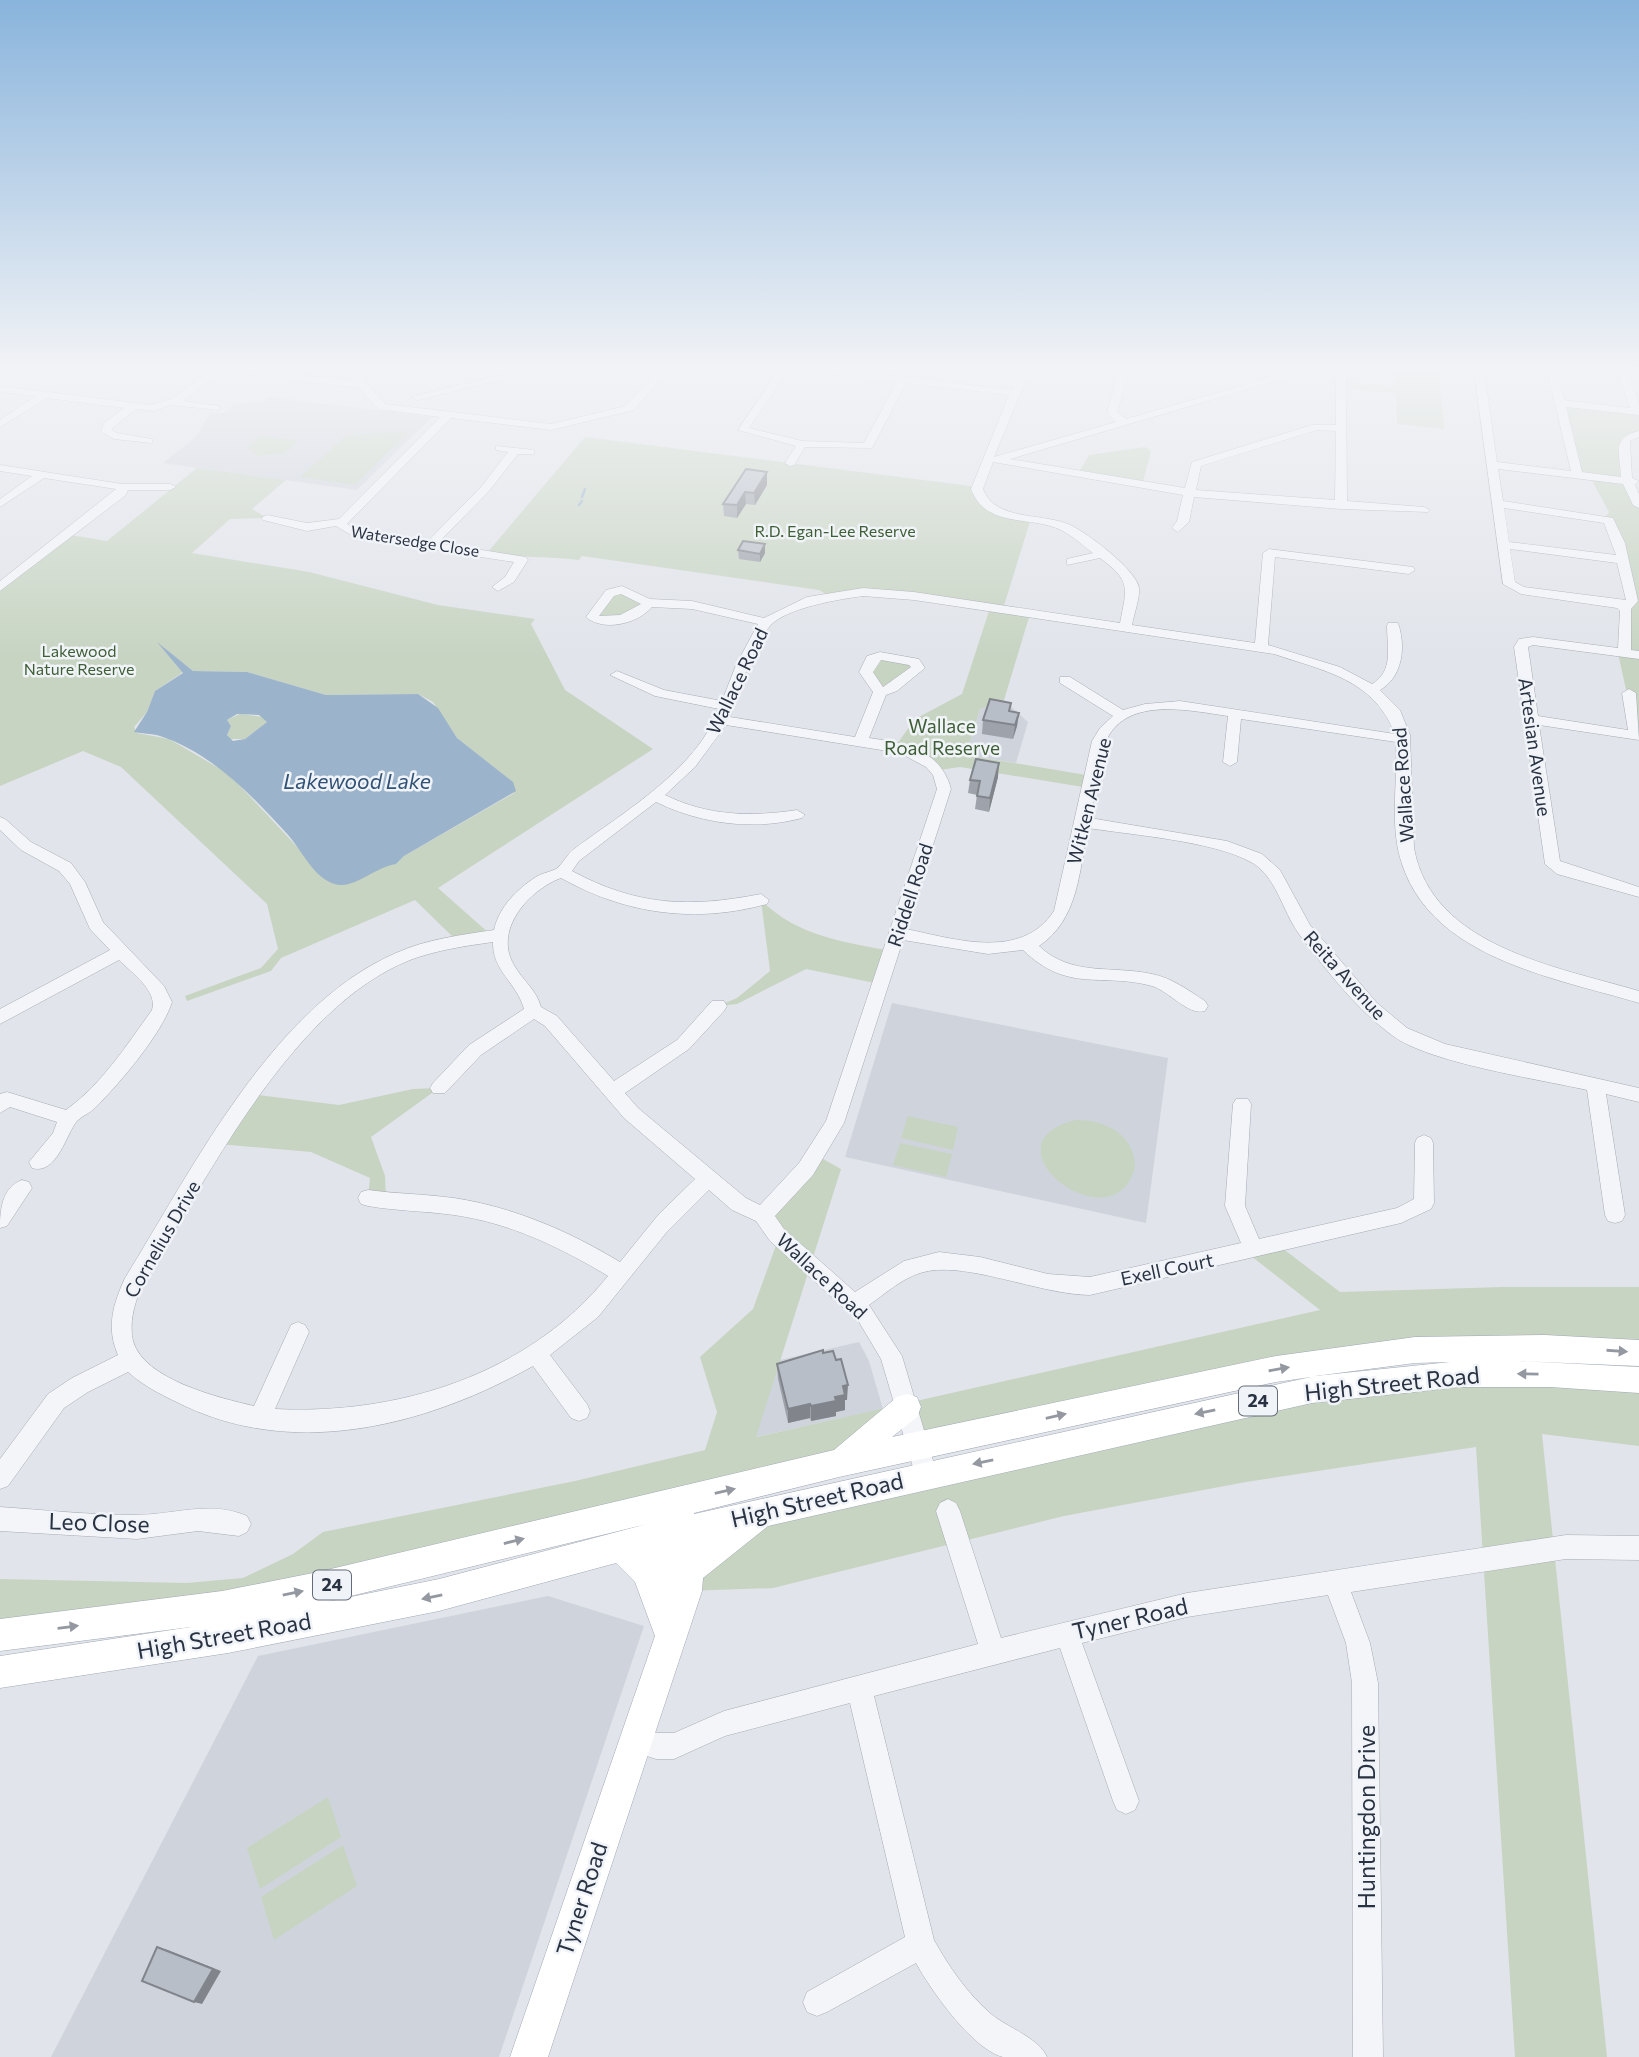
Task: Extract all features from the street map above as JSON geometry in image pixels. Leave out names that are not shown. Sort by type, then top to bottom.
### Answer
[{"type":"main road","name":"High Street Road","points":[[0,1636],[278,1597],[671,1519],[764,1512],[922,1461],[1208,1382],[1343,1358],[1472,1348],[1545,1348],[1639,1353]]},
{"type":"main road","name":"High Street Road","points":[[0,1672],[320,1620],[439,1595],[621,1546],[671,1519],[839,1463],[922,1461],[1352,1385],[1470,1374],[1550,1374],[1639,1380]]},
{"type":"main road","points":[[839,1463],[907,1407]]},
{"type":"main road","points":[[688,1570],[764,1512]]},
{"type":"main road","name":"Tyner Road","points":[[529,2057],[674,1623],[688,1570],[671,1519]]},
{"type":"main road","name":"Tyner Road","points":[[671,1519],[674,1623]]},
{"type":"main road","points":[[621,1546],[647,1573],[674,1623]]},
{"type":"street","name":"Watersedge Close","points":[[397,466],[341,522],[342,527],[351,533],[522,560],[510,579],[498,587]]},
{"type":"street","points":[[430,545],[485,489],[503,466]]},
{"type":"street","points":[[987,466],[977,492],[985,505],[1009,515],[1059,524],[1124,570],[1132,583],[1126,625]]},
{"type":"street","points":[[1032,466],[1190,493],[1424,510]]},
{"type":"street","points":[[1178,527],[1183,522],[1195,466]]},
{"type":"street","points":[[1341,506],[1342,466]]},
{"type":"street","points":[[1493,466],[1509,583],[1513,587],[1624,603]]},
{"type":"street","points":[[1501,466],[1633,485]]},
{"type":"street","points":[[1575,466],[1577,475]]},
{"type":"street","points":[[1630,466],[1639,505]]},
{"type":"street","points":[[1633,485],[1635,466]]},
{"type":"street","points":[[0,468],[122,487],[170,487]]},
{"type":"street","points":[[0,504],[43,474]]},
{"type":"street","points":[[0,586],[94,516],[122,493],[122,487]]},
{"type":"street","points":[[1497,504],[1607,519],[1624,560],[1624,603],[1634,655]]},
{"type":"street","points":[[267,518],[308,527],[341,522]]},
{"type":"street","points":[[1503,545],[1624,560]]},
{"type":"street","points":[[1261,647],[1269,553],[1409,570]]},
{"type":"street","points":[[1071,562],[1102,554]]},
{"type":"street","name":"Wallace Road","points":[[922,1461],[888,1349],[855,1303],[777,1235],[763,1215],[739,1204],[631,1114],[551,1021],[533,1011],[529,996],[505,966],[500,935],[504,921],[517,900],[543,878],[562,872],[574,857],[655,796],[696,757],[724,713],[743,665],[765,622],[811,600],[867,592],[1126,625],[1261,647],[1319,664],[1372,689],[1393,710],[1403,739],[1408,858],[1414,877],[1429,901],[1466,933],[1503,953],[1639,998]]},
{"type":"street","points":[[648,603],[668,601],[706,607],[765,622]]},
{"type":"street","points":[[1372,689],[1387,681],[1393,674],[1393,626]]},
{"type":"street","name":"Artesian Avenue","points":[[1634,655],[1533,641],[1521,643],[1553,864],[1569,872],[1639,892]]},
{"type":"street","name":"Riddell Road","points":[[617,675],[724,713],[843,740],[861,740],[920,755],[933,764],[944,779],[944,789],[831,1132],[806,1169],[763,1215]]},
{"type":"street","points":[[1065,680],[1123,716]]},
{"type":"street","points":[[861,740],[880,692]]},
{"type":"street","points":[[1531,719],[1638,735],[1629,693]]},
{"type":"street","name":"Witken Avenue","points":[[897,933],[987,949],[1027,944],[1051,929],[1060,918],[1099,741],[1108,727],[1123,716],[1169,705],[1403,739]]},
{"type":"street","points":[[1230,762],[1235,713]]},
{"type":"street","points":[[655,796],[695,814],[721,820],[755,821],[797,815]]},
{"type":"street","points":[[0,822],[26,846],[65,867],[76,882],[89,914],[120,952],[158,990],[163,1005],[118,1071],[88,1103],[68,1118],[61,1137],[39,1162]]},
{"type":"street","name":"Reita Avenue","points":[[1082,822],[1227,846],[1250,854],[1271,870],[1290,908],[1315,943],[1371,1008],[1401,1033],[1442,1051],[1639,1095]]},
{"type":"street","points":[[562,872],[607,897],[651,908],[696,910],[761,901]]},
{"type":"street","name":"Cornelius Drive","points":[[130,1360],[121,1337],[121,1326],[123,1306],[132,1284],[256,1084],[281,1050],[334,999],[392,960],[444,942],[500,935]]},
{"type":"street","points":[[1027,944],[1043,961],[1062,972],[1153,980],[1169,986],[1199,1006]]},
{"type":"street","points":[[0,1017],[120,952]]},
{"type":"street","points":[[611,1092],[680,1050],[718,1006]]},
{"type":"street","points":[[439,1088],[475,1050],[533,1011]]},
{"type":"street","points":[[1595,1085],[1615,1215]]},
{"type":"street","points":[[2,1099],[68,1118]]},
{"type":"street","points":[[1242,1104],[1235,1206],[1254,1250]]},
{"type":"street","name":"Exell Court","points":[[855,1303],[910,1268],[925,1263],[967,1265],[1054,1286],[1076,1287],[1254,1250],[1417,1210],[1424,1203],[1426,1194],[1424,1143]]},
{"type":"street","points":[[0,1478],[56,1401],[80,1385],[130,1360],[162,1384],[195,1400],[260,1417],[327,1420],[411,1408],[484,1381],[536,1353],[580,1321],[655,1232],[709,1178]]},
{"type":"street","points":[[0,1220],[22,1188]]},
{"type":"street","points":[[368,1198],[464,1208],[518,1221],[567,1241],[622,1274]]},
{"type":"street","points":[[260,1417],[298,1332]]},
{"type":"street","points":[[536,1353],[579,1411]]},
{"type":"street","points":[[948,1511],[993,1652]]},
{"type":"street","name":"Leo Close","points":[[0,1519],[137,1527],[198,1518],[239,1524]]},
{"type":"street","name":"Tyner Road","points":[[634,1740],[656,1746],[674,1746],[724,1724],[993,1652],[1187,1605],[1566,1547],[1639,1548]]},
{"type":"street","name":"Huntingdon Drive","points":[[1335,1582],[1358,1643],[1365,1683],[1368,2057]]},
{"type":"street","points":[[1067,1634],[1126,1801]]},
{"type":"street","points":[[859,1688],[920,1944],[941,1981],[967,2012],[996,2037],[1032,2057]]},
{"type":"street","points":[[817,2003],[920,1944]]},
{"type":"shaded area","points":[[185,466],[382,466],[357,490]]},
{"type":"shaded area","points":[[1004,700],[1028,722],[1016,763],[966,755],[980,709]]},
{"type":"shaded area","points":[[892,1003],[1168,1058],[1146,1223],[845,1157]]},
{"type":"shaded area","points":[[859,1342],[869,1361],[883,1409],[755,1437],[780,1360]]},
{"type":"shaded area","points":[[548,1596],[644,1626],[499,2057],[51,2057],[258,1656]]},
{"type":"green space","points":[[312,466],[374,466],[355,485],[300,477]]},
{"type":"green space","name":"R.D. Egan-Lee Reserve","points":[[561,466],[813,466],[978,487],[988,507],[1031,518],[1003,609],[1030,614],[1004,700],[980,709],[966,755],[1092,776],[1089,788],[960,767],[939,770],[894,748],[915,719],[962,694],[990,608],[917,596],[829,596],[819,590],[582,556],[579,560],[487,553]]},
{"type":"green space","points":[[1083,466],[1147,466],[1142,485],[1078,474]]},
{"type":"green space","points":[[1575,466],[1626,466],[1626,472],[1639,505],[1639,736],[1636,735],[1618,653],[1632,601],[1605,518],[1609,512],[1590,477],[1577,475]]},
{"type":"green space","name":"Lakewood Nature Reserve","points":[[197,468],[286,480],[252,509],[267,518],[230,519],[192,553],[309,572],[438,605],[535,619],[531,624],[565,690],[653,749],[438,888],[491,935],[455,939],[415,900],[281,958],[271,971],[187,1001],[185,996],[261,968],[278,949],[267,904],[121,767],[83,751],[0,786],[0,587],[70,535],[107,541]],"holes":[[[160,645],[193,671],[247,672],[326,695],[418,694],[433,702],[457,738],[502,774],[514,793],[404,856],[396,864],[381,866],[342,885],[329,881],[229,774],[169,739],[137,733],[134,727],[147,712],[155,691],[183,672]]]},
{"type":"green space","points":[[615,591],[647,605],[604,621],[592,616]]},
{"type":"green space","points":[[876,656],[917,663],[885,691],[866,669]]},
{"type":"green space","points":[[240,714],[263,717],[267,722],[245,739],[229,739],[227,735],[231,726],[227,720]]},
{"type":"green space","points":[[761,900],[805,930],[891,951],[880,984],[806,969],[737,1004],[718,1006],[737,998],[770,971]]},
{"type":"green space","points":[[439,1088],[371,1137],[385,1176],[386,1201],[368,1198],[370,1178],[311,1152],[218,1144],[249,1094],[339,1105],[413,1089]]},
{"type":"green space","points":[[908,1116],[958,1127],[953,1150],[901,1138]]},
{"type":"green space","points":[[1075,1120],[1097,1122],[1124,1137],[1134,1155],[1135,1167],[1123,1189],[1104,1197],[1082,1194],[1061,1183],[1046,1167],[1041,1149],[1049,1133]]},
{"type":"green space","points":[[900,1143],[952,1154],[946,1177],[893,1165]]},
{"type":"green space","points":[[816,1155],[841,1169],[756,1437],[1320,1310],[1246,1252],[1278,1245],[1340,1292],[1503,1287],[1639,1287],[1639,1353],[1415,1350],[918,1447],[907,1408],[868,1441],[355,1580],[0,1635],[0,1579],[187,1583],[243,1578],[293,1554],[323,1532],[575,1481],[705,1450],[717,1412],[700,1357],[753,1309],[779,1237],[766,1218]]},
{"type":"green space","points":[[1639,1380],[1639,1446],[1542,1434],[1607,2057],[1515,2057],[1476,1447],[1246,1482],[1064,1516],[773,1588],[686,1591],[764,1512],[1312,1390]]},
{"type":"green space","points":[[328,1797],[341,1837],[260,1889],[247,1848]]},
{"type":"green space","points":[[343,1845],[357,1886],[274,1940],[261,1897]]},
{"type":"water","name":"Lakewood Lake","points":[[157,642],[193,671],[247,672],[326,695],[418,694],[438,708],[457,738],[513,782],[516,791],[404,856],[396,864],[348,884],[333,884],[318,874],[289,836],[230,777],[197,753],[179,744],[157,735],[134,732],[147,712],[155,691],[183,673]],"holes":[[[237,714],[259,715],[267,722],[245,739],[233,741],[227,735],[231,726],[227,720]]]},
{"type":"building","points":[[746,469],[767,472],[754,493],[745,492],[737,505],[723,504]]},
{"type":"building","points":[[743,541],[765,544],[760,554],[738,550]]},
{"type":"building","points":[[990,699],[1011,703],[1009,711],[1019,713],[1015,725],[983,720]]},
{"type":"building","points":[[976,759],[999,763],[990,798],[977,796],[980,781],[970,780]]},
{"type":"building","points":[[823,1350],[823,1353],[833,1351],[836,1360],[841,1359],[848,1385],[843,1386],[845,1395],[835,1397],[836,1401],[788,1409],[777,1364]]},
{"type":"building","points":[[157,1947],[213,1969],[194,2002],[142,1981]]},
{"type":"waterway","points":[[582,497],[585,489]]},
{"type":"waterway","points":[[579,505],[582,501]]},
{"type":"park label","name":"Wallace Road Reserve","points":[[942,737]]}]
